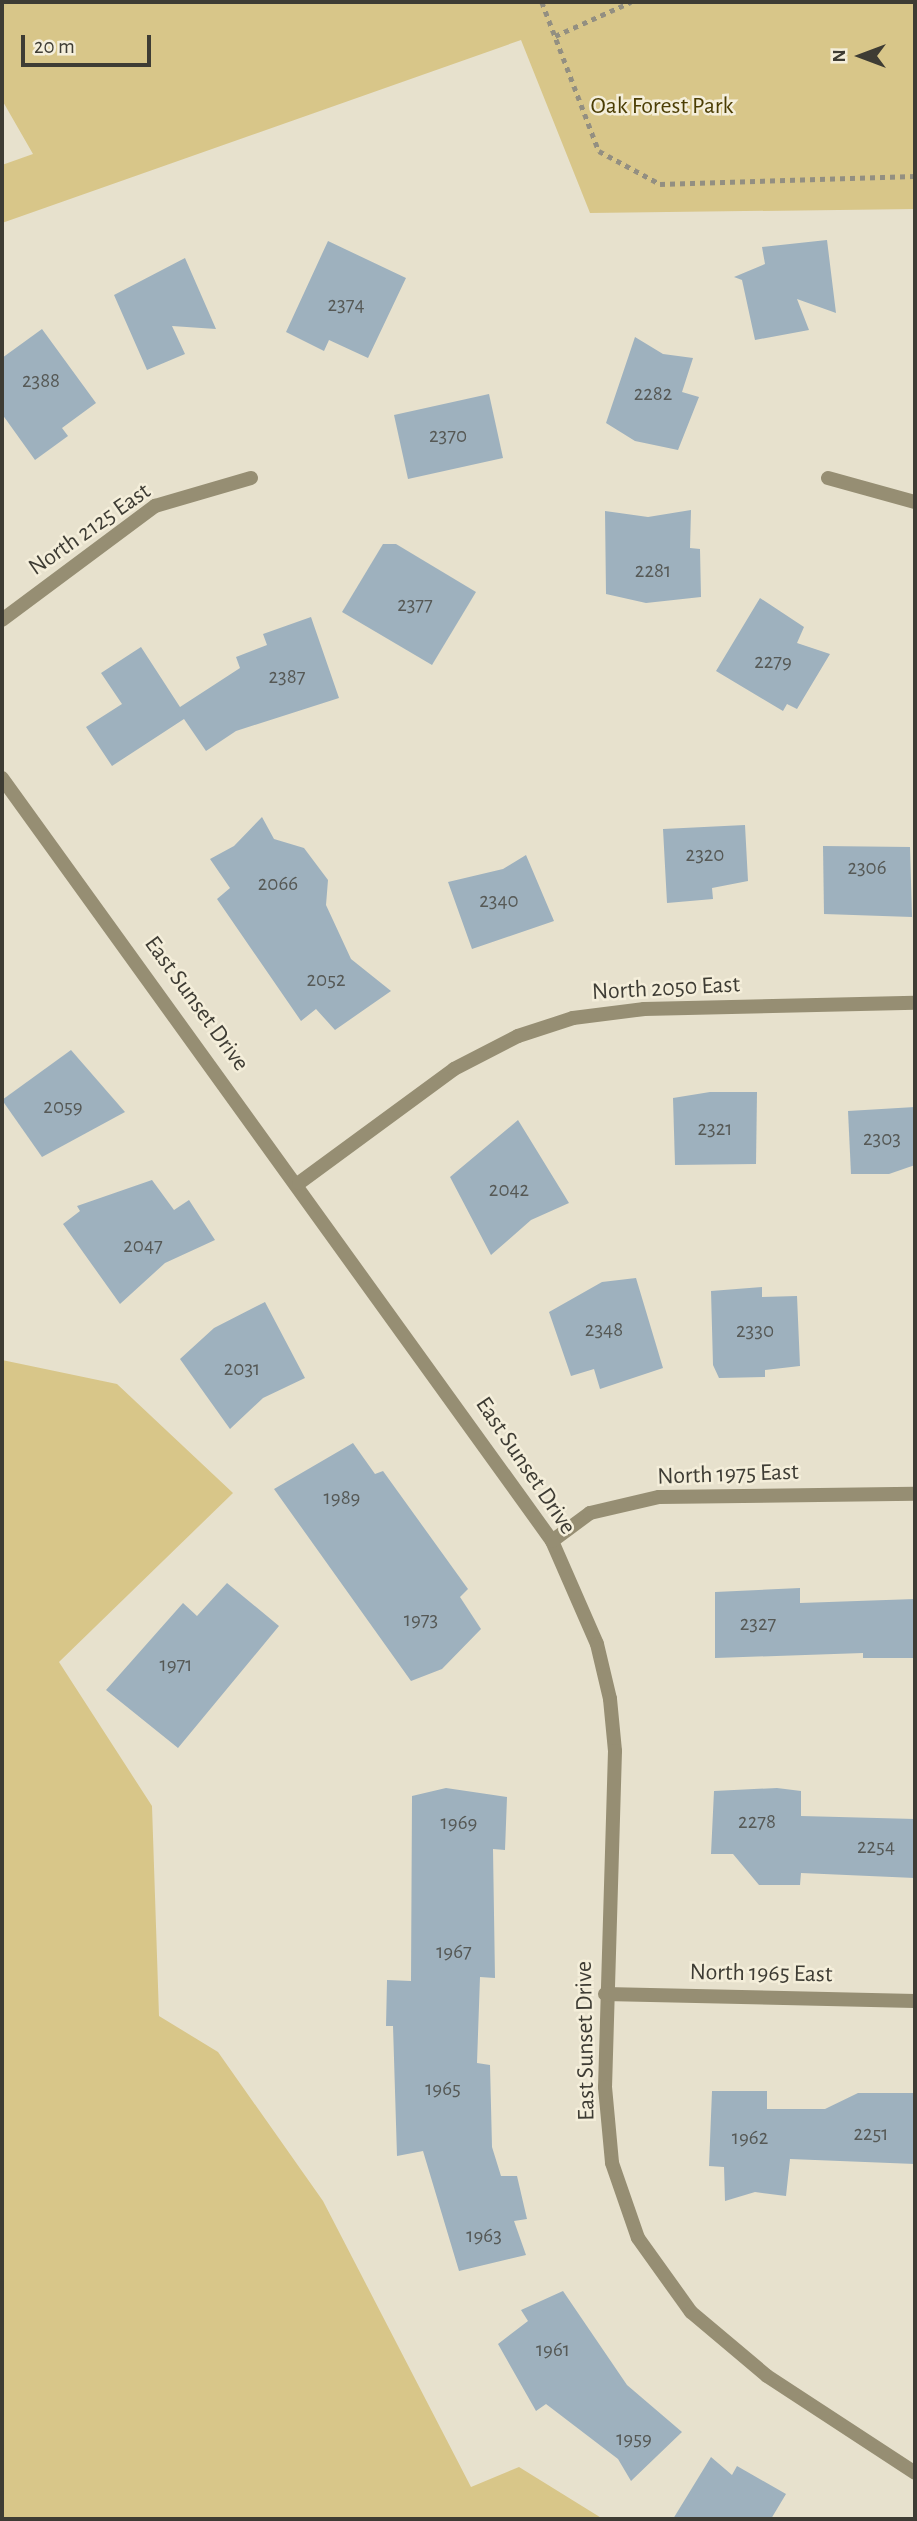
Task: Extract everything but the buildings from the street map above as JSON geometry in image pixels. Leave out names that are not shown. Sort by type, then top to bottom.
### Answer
[{"type":"street","name":"North 2125 East","points":[[2,620],[155,506],[251,478]]},
{"type":"street","points":[[828,478],[915,502]]},
{"type":"street","name":"East Sunset Drive","points":[[2,778],[299,1183],[552,1541],[597,1644],[610,1699],[615,1751],[605,1994],[612,2163],[638,2238],[691,2312],[767,2376],[915,2473]]},
{"type":"street","name":"North 2050 East","points":[[299,1183],[454,1069],[518,1036],[573,1018],[644,1009],[915,1003]]},
{"type":"street","name":"North 1975 East","points":[[552,1541],[590,1513],[659,1497],[915,1494]]},
{"type":"street","name":"North 1965 East","points":[[605,1994],[915,2001]]},
{"type":"path","points":[[542,2],[600,151],[660,184],[915,176]]},
{"type":"path","points":[[555,36],[631,2]]},
{"type":"green space","name":"Oak Forest Park","points":[[2,2],[915,2],[915,209],[590,213],[521,40],[2,223],[2,165],[33,154],[2,100]]},
{"type":"green space","points":[[2,1360],[117,1384],[233,1493],[59,1662],[152,1806],[159,2016],[218,2052],[323,2201],[471,2487],[519,2467],[603,2519],[2,2519]]}]
